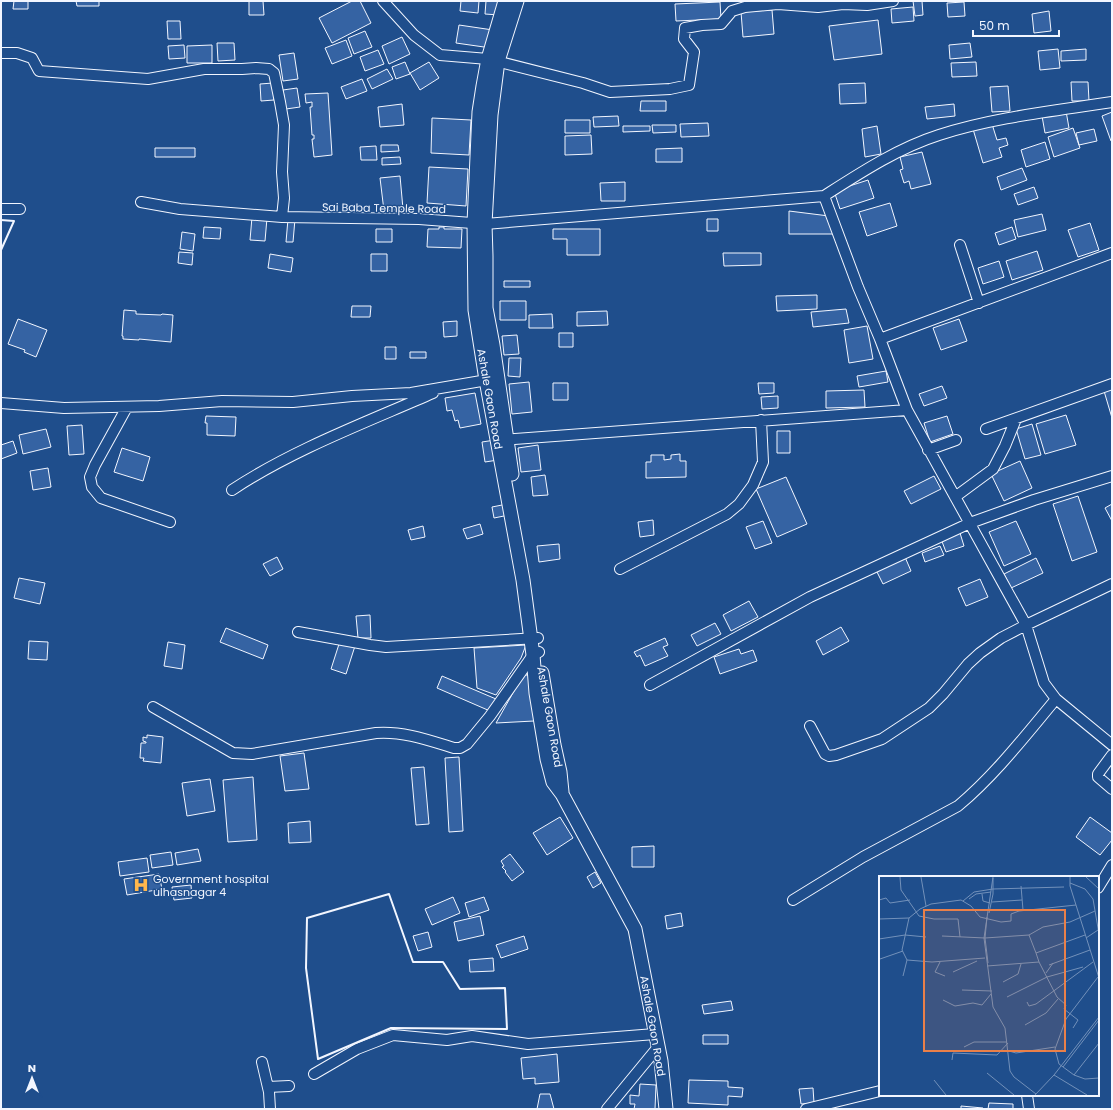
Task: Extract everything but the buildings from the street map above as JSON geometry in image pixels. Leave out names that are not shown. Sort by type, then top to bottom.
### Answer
[{"type":"street","points":[[383,1],[414,35],[440,54],[493,60],[526,70],[583,83],[610,92],[670,89],[689,85],[694,52],[684,39],[685,28],[702,24],[721,24],[732,12],[745,7],[777,2],[818,7],[843,4],[867,5],[893,1]]},
{"type":"street","name":"Ashale Gaon Road","points":[[493,60],[505,1]]},
{"type":"street","name":"Ashale Gaon Road","points":[[517,1],[483,86],[480,112],[480,309],[502,440],[518,552],[535,638],[536,693],[547,759],[553,782],[562,794],[635,929],[658,1047],[666,1109]]},
{"type":"street","points":[[1,53],[17,53],[32,58],[39,71],[148,79],[204,69],[269,69],[274,74],[284,125],[282,172],[284,198],[282,217]]},
{"type":"street","points":[[1112,102],[971,126],[938,136],[890,156],[824,196],[858,287],[907,410],[1026,625],[1044,683],[1056,699],[1112,745]]},
{"type":"street","name":"Sai Baba Temple Road","points":[[141,202],[180,209],[282,217],[419,219],[479,224],[824,196]]},
{"type":"street","points":[[1,209],[20,210]]},
{"type":"street","points":[[960,246],[979,303]]},
{"type":"street","points":[[880,339],[1112,253]]},
{"type":"street","points":[[1,403],[64,408],[159,406],[222,401],[293,402],[352,396],[411,393],[491,379]]},
{"type":"street","points":[[986,430],[1112,384]]},
{"type":"street","points":[[232,490],[254,475],[324,441],[448,386]]},
{"type":"street","points":[[127,406],[94,465],[90,477],[92,488],[101,498],[170,522]]},
{"type":"street","points":[[502,440],[907,410]]},
{"type":"street","points":[[955,497],[993,469],[1005,446],[1016,419]]},
{"type":"street","points":[[620,569],[727,514],[739,504],[753,485],[763,462],[761,420]]},
{"type":"street","points":[[928,450],[956,440]]},
{"type":"street","points":[[650,684],[810,598],[970,523],[1034,500],[1112,476]]},
{"type":"street","points":[[810,726],[826,754],[829,756],[882,739],[929,708],[968,664],[980,653],[1001,638],[1112,584]]},
{"type":"street","points":[[298,632],[370,646],[386,647],[535,638]]},
{"type":"street","points":[[153,708],[233,753],[252,754],[376,733],[390,732],[413,736],[454,748],[460,748],[467,744],[490,716],[536,653]]},
{"type":"street","points":[[793,900],[863,857],[958,806],[972,795],[1056,699]]},
{"type":"street","points":[[1112,755],[1098,774],[1098,777],[1112,789]]},
{"type":"street","points":[[1099,886],[1112,865]]},
{"type":"street","points":[[314,1074],[357,1049],[393,1035],[447,1040],[472,1036],[528,1044],[655,1034]]},
{"type":"street","points":[[607,1109],[658,1047]]},
{"type":"street","points":[[262,1062],[268,1087],[270,1109]]},
{"type":"street","points":[[268,1087],[289,1086]]},
{"type":"street","points":[[806,1109],[879,1092]]},
{"type":"street","points":[[1027,1096],[1029,1109]]},
{"type":"wall","points":[[1,220],[14,221],[1,250]]},
{"type":"wall","points":[[389,894],[413,962],[443,962],[460,989],[505,988],[507,1029],[391,1028],[318,1059],[306,968],[307,918],[389,894]]},
{"type":"place","name":"Government hospital ulhasnagar 4","points":[[141,885]]}]
